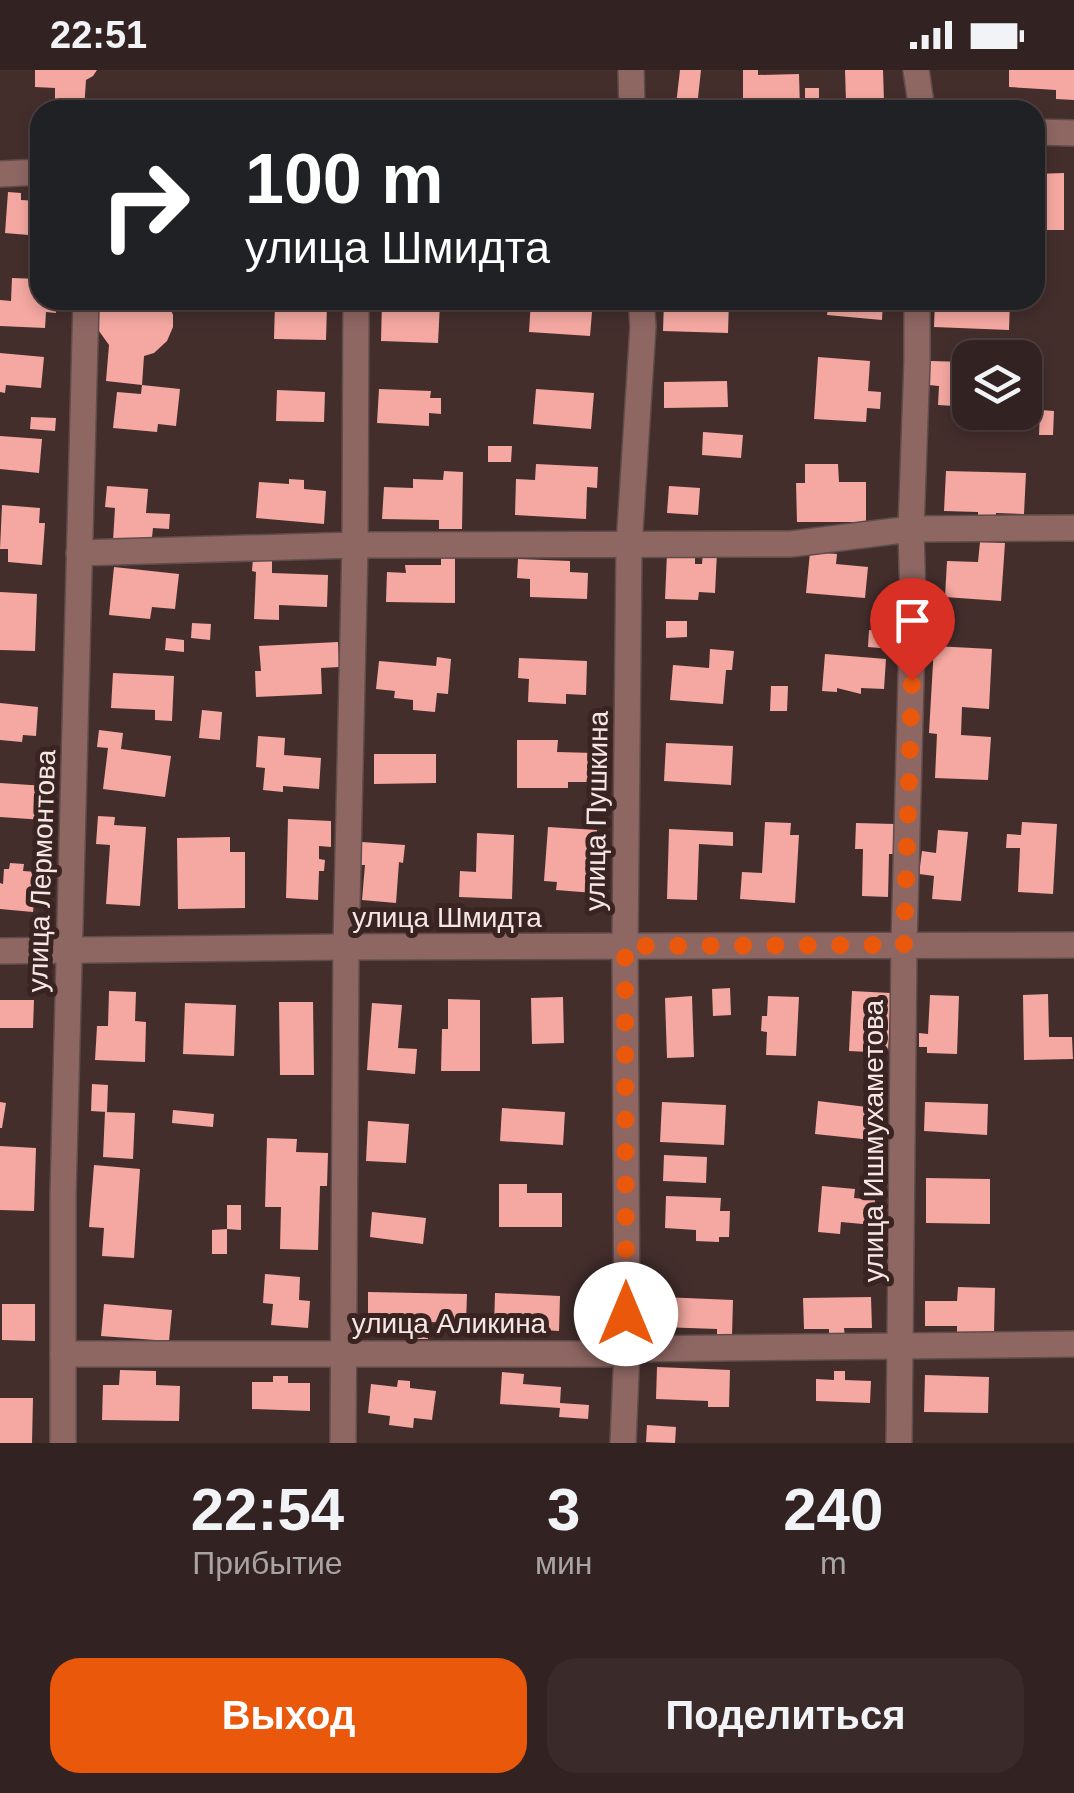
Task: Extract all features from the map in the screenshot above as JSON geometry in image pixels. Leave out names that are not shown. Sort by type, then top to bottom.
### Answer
[{"type":"street","points":[[632,70],[632,100]]},
{"type":"street","points":[[916,70],[920,100]]},
{"type":"street","points":[[1045,132],[1074,133]]},
{"type":"street","points":[[0,174],[30,172]]},
{"type":"street","name":"улица Лермонтова","points":[[63,1443],[63,1196],[86,310]]},
{"type":"street","points":[[343,1443],[356,310]]},
{"type":"street","name":"улица Пушкина","points":[[623,1443],[629,546],[642,310]]},
{"type":"street","name":"улица Ишмухаметова","points":[[899,1443],[917,310]]},
{"type":"street","points":[[80,553],[355,545],[791,544],[911,529],[1074,528]]},
{"type":"street","name":"улица Шмидта","points":[[0,951],[1074,945]]},
{"type":"street","name":"улица Аликина","points":[[63,1354],[609,1354],[626,1349],[1074,1344]]},
{"type":"building","points":[[35,70],[97,70],[86,80],[85,100],[55,100],[55,88],[35,87]]},
{"type":"building","points":[[680,70],[701,70],[698,100],[677,100]]},
{"type":"building","points":[[743,70],[758,70],[758,75],[799,74],[800,100],[743,100]]},
{"type":"building","points":[[845,70],[883,70],[884,100],[846,100]]},
{"type":"building","points":[[1009,70],[1074,70],[1074,100],[1056,99],[1056,90],[1009,87]]},
{"type":"building","points":[[805,88],[819,88],[819,100],[805,100]]},
{"type":"building","points":[[1064,173],[1064,230],[1045,230],[1045,174]]},
{"type":"building","points":[[8,192],[21,193],[21,200],[30,200],[30,235],[5,233]]},
{"type":"building","points":[[12,278],[30,279],[30,310],[56,313],[46,312],[45,328],[0,326],[0,300],[11,301]]},
{"type":"building","points":[[171,310],[173,327],[167,341],[144,356],[142,385],[106,381],[109,345],[99,331],[98,312]]},
{"type":"building","points":[[275,310],[327,310],[326,340],[274,339]]},
{"type":"building","points":[[382,310],[440,310],[438,343],[381,341]]},
{"type":"building","points":[[530,310],[592,310],[590,336],[529,332]]},
{"type":"building","points":[[664,310],[729,310],[728,333],[663,331]]},
{"type":"building","points":[[828,310],[882,310],[882,320],[827,315]]},
{"type":"building","points":[[935,310],[1010,310],[1009,330],[934,327]]},
{"type":"building","points":[[0,353],[44,357],[41,388],[6,385],[5,393],[0,392]]},
{"type":"building","points":[[818,357],[870,361],[868,391],[881,392],[880,409],[867,408],[866,422],[814,419]]},
{"type":"building","points":[[930,361],[952,362],[952,406],[938,405],[939,386],[929,385]]},
{"type":"building","points":[[727,381],[728,407],[664,408],[664,382]]},
{"type":"building","points":[[142,385],[180,389],[176,426],[158,424],[157,432],[113,428],[117,392],[141,394]]},
{"type":"building","points":[[379,389],[431,391],[430,398],[441,398],[441,414],[429,413],[429,426],[377,423]]},
{"type":"building","points":[[536,389],[594,393],[591,429],[533,424]]},
{"type":"building","points":[[277,390],[325,392],[324,422],[276,421]]},
{"type":"building","points":[[1042,410],[1054,411],[1053,435],[1039,435]]},
{"type":"building","points":[[31,417],[56,418],[55,431],[30,429]]},
{"type":"building","points":[[703,432],[743,435],[741,458],[702,455]]},
{"type":"building","points":[[0,436],[42,439],[39,473],[0,469]]},
{"type":"building","points":[[488,446],[512,446],[511,462],[488,462]]},
{"type":"building","points":[[536,464],[598,467],[597,488],[587,487],[586,519],[515,515],[516,479],[535,480]]},
{"type":"building","points":[[805,464],[838,464],[839,482],[866,482],[866,522],[797,522],[796,483],[805,483]]},
{"type":"building","points":[[444,471],[463,472],[462,529],[439,529],[439,520],[382,519],[384,487],[413,488],[413,479],[443,480]]},
{"type":"building","points":[[946,471],[1026,473],[1024,514],[996,513],[996,519],[978,518],[978,512],[944,511]]},
{"type":"building","points":[[289,479],[304,480],[304,489],[326,491],[324,524],[256,518],[259,482],[289,484]]},
{"type":"building","points":[[107,486],[148,489],[146,513],[170,514],[169,529],[153,528],[152,537],[167,538],[113,541],[115,508],[105,507]]},
{"type":"building","points":[[669,486],[700,488],[698,515],[667,513]]},
{"type":"building","points":[[2,505],[40,508],[39,523],[45,523],[42,565],[8,562],[8,549],[0,549]]},
{"type":"building","points":[[980,542],[1005,543],[1001,601],[945,597],[947,561],[978,562]]},
{"type":"building","points":[[703,551],[717,551],[715,593],[699,592],[698,600],[665,599],[667,553],[695,554],[695,564],[702,564]]},
{"type":"building","points":[[810,552],[837,554],[836,564],[868,567],[865,598],[806,593]]},
{"type":"building","points":[[441,555],[455,556],[455,603],[386,602],[387,572],[406,573],[405,565],[441,565]]},
{"type":"building","points":[[253,558],[272,559],[272,573],[328,575],[327,607],[279,605],[279,620],[254,619]]},
{"type":"building","points":[[518,559],[570,561],[570,572],[588,573],[587,599],[530,597],[530,579],[517,578]]},
{"type":"building","points":[[114,567],[179,574],[175,609],[152,607],[150,619],[109,615]]},
{"type":"building","points":[[0,592],[37,594],[35,651],[0,650]]},
{"type":"building","points":[[666,621],[687,621],[687,637],[666,638]]},
{"type":"building","points":[[192,623],[211,624],[210,640],[191,638]]},
{"type":"building","points":[[869,630],[893,632],[892,649],[868,647]]},
{"type":"building","points":[[166,638],[184,640],[184,652],[165,650]]},
{"type":"building","points":[[338,642],[339,667],[321,668],[322,694],[256,697],[255,671],[261,671],[259,646]]},
{"type":"building","points":[[934,646],[992,649],[989,709],[962,707],[961,735],[991,737],[988,780],[935,778],[937,734],[929,733]]},
{"type":"building","points":[[710,649],[734,651],[732,670],[726,670],[723,704],[670,700],[673,665],[709,668]]},
{"type":"building","points":[[825,654],[886,659],[884,689],[861,688],[861,694],[837,688],[837,692],[822,691]]},
{"type":"building","points":[[437,657],[451,659],[448,694],[437,693],[435,712],[413,710],[413,700],[394,698],[395,691],[376,689],[379,661],[436,666]]},
{"type":"building","points":[[519,658],[587,661],[586,695],[566,694],[566,704],[528,702],[529,679],[518,678]]},
{"type":"building","points":[[113,673],[174,676],[172,721],[155,720],[155,710],[111,708]]},
{"type":"building","points":[[771,686],[788,686],[787,711],[770,711]]},
{"type":"building","points":[[0,703],[38,707],[36,736],[23,735],[22,742],[0,740]]},
{"type":"building","points":[[202,710],[222,712],[220,740],[199,738]]},
{"type":"building","points":[[99,730],[123,733],[121,749],[171,756],[165,797],[103,789],[108,748],[97,747]]},
{"type":"building","points":[[258,736],[285,738],[284,755],[321,758],[319,789],[283,786],[283,792],[263,790],[265,768],[256,767]]},
{"type":"building","points":[[517,740],[558,740],[557,752],[594,753],[593,782],[568,782],[568,788],[517,788]]},
{"type":"building","points":[[666,743],[733,746],[731,785],[664,781]]},
{"type":"building","points":[[374,754],[436,754],[436,783],[374,784]]},
{"type":"building","points":[[0,783],[46,786],[44,820],[0,817]]},
{"type":"building","points":[[98,816],[115,817],[114,825],[146,827],[140,906],[106,904],[110,845],[96,844]]},
{"type":"building","points":[[288,819],[331,821],[331,847],[319,846],[319,859],[325,860],[324,871],[319,871],[318,900],[286,898]]},
{"type":"building","points":[[765,822],[791,823],[790,835],[799,835],[795,903],[740,899],[742,872],[762,873]]},
{"type":"building","points":[[1022,822],[1057,824],[1053,894],[1018,892],[1020,848],[1006,848],[1007,834],[1021,835]]},
{"type":"building","points":[[856,823],[895,824],[895,854],[889,854],[888,897],[862,896],[863,849],[855,849]]},
{"type":"building","points":[[548,827],[597,830],[594,893],[556,890],[557,882],[544,881]]},
{"type":"building","points":[[669,829],[733,832],[733,846],[699,844],[697,900],[667,899]]},
{"type":"building","points":[[938,830],[968,832],[961,901],[932,899],[934,876],[919,874],[922,851],[936,853]]},
{"type":"building","points":[[477,833],[514,835],[512,899],[459,897],[460,871],[476,872]]},
{"type":"building","points":[[230,837],[230,852],[245,852],[245,908],[178,909],[177,838]]},
{"type":"building","points":[[362,842],[405,845],[403,863],[399,862],[396,903],[362,900]]},
{"type":"building","points":[[10,863],[24,864],[23,871],[37,872],[33,912],[0,909],[0,883],[3,884],[4,869],[9,869]]},
{"type":"building","points":[[730,988],[731,1015],[713,1016],[712,989]]},
{"type":"building","points":[[109,991],[136,992],[135,1021],[146,1022],[145,1062],[95,1060],[97,1026],[108,1026]]},
{"type":"building","points":[[852,991],[891,993],[888,1053],[849,1051]]},
{"type":"building","points":[[1048,994],[1049,1037],[1072,1037],[1073,1059],[1024,1060],[1023,995]]},
{"type":"building","points":[[930,995],[959,996],[957,1054],[927,1053],[927,1047],[919,1047],[919,1033],[928,1034]]},
{"type":"building","points":[[692,996],[694,1057],[667,1058],[665,998]]},
{"type":"building","points":[[768,996],[799,997],[796,1056],[766,1055],[767,1032],[761,1031]]},
{"type":"building","points":[[563,997],[564,1043],[532,1044],[531,998]]},
{"type":"building","points":[[448,999],[480,1000],[480,1071],[441,1071],[442,1029],[448,1029]]},
{"type":"building","points":[[0,1000],[34,1000],[33,1028],[0,1028]]},
{"type":"building","points":[[279,1002],[313,1002],[314,1075],[280,1075]]},
{"type":"building","points":[[185,1003],[236,1005],[234,1056],[183,1054]]},
{"type":"building","points":[[372,1003],[402,1005],[398,1048],[417,1049],[415,1074],[367,1070]]},
{"type":"building","points":[[92,1084],[108,1085],[107,1112],[91,1111]]},
{"type":"building","points":[[818,1101],[875,1108],[872,1140],[815,1134]]},
{"type":"building","points":[[0,1102],[6,1103],[2,1128],[0,1128]]},
{"type":"building","points":[[662,1102],[726,1105],[724,1145],[660,1142]]},
{"type":"building","points":[[925,1102],[988,1104],[987,1135],[924,1131]]},
{"type":"building","points":[[502,1108],[565,1112],[563,1145],[500,1141]]},
{"type":"building","points":[[173,1110],[214,1114],[213,1127],[172,1123]]},
{"type":"building","points":[[105,1112],[135,1113],[133,1159],[103,1157]]},
{"type":"building","points":[[368,1121],[409,1124],[406,1163],[366,1161]]},
{"type":"building","points":[[267,1138],[297,1139],[296,1152],[328,1153],[327,1186],[320,1186],[318,1250],[280,1249],[281,1207],[265,1207]]},
{"type":"building","points":[[0,1146],[36,1148],[34,1211],[0,1210]]},
{"type":"building","points":[[664,1155],[707,1157],[706,1183],[663,1181]]},
{"type":"building","points":[[94,1165],[140,1169],[134,1258],[102,1256],[104,1228],[89,1227]]},
{"type":"building","points":[[926,1178],[990,1179],[990,1224],[926,1223]]},
{"type":"building","points":[[499,1184],[527,1184],[527,1193],[562,1193],[562,1227],[499,1227]]},
{"type":"building","points":[[822,1186],[855,1189],[854,1198],[875,1200],[873,1225],[841,1222],[840,1234],[818,1232]]},
{"type":"building","points":[[666,1196],[721,1198],[720,1211],[730,1211],[729,1237],[719,1237],[719,1242],[696,1241],[696,1230],[665,1228]]},
{"type":"building","points":[[227,1205],[241,1205],[241,1230],[227,1229]]},
{"type":"building","points":[[372,1212],[426,1218],[423,1244],[370,1237]]},
{"type":"building","points":[[227,1229],[227,1254],[212,1254],[212,1230]]},
{"type":"building","points":[[265,1274],[300,1277],[299,1300],[310,1301],[308,1328],[271,1325],[273,1304],[263,1303]]},
{"type":"building","points":[[958,1287],[995,1288],[994,1334],[957,1333],[957,1326],[925,1326],[925,1301],[957,1301]]},
{"type":"building","points":[[368,1292],[467,1294],[466,1323],[428,1322],[428,1339],[414,1339],[415,1327],[368,1326]]},
{"type":"building","points":[[495,1293],[560,1296],[559,1331],[494,1327]]},
{"type":"building","points":[[662,1297],[733,1300],[732,1336],[717,1336],[717,1329],[661,1327]]},
{"type":"building","points":[[871,1297],[872,1328],[844,1328],[845,1337],[829,1338],[829,1329],[804,1329],[803,1298]]},
{"type":"building","points":[[2,1304],[35,1304],[35,1341],[2,1340]]},
{"type":"building","points":[[104,1304],[172,1310],[169,1341],[101,1336]]},
{"type":"building","points":[[657,1367],[730,1370],[729,1407],[708,1407],[708,1401],[656,1399]]},
{"type":"building","points":[[120,1370],[156,1371],[156,1385],[180,1386],[179,1421],[102,1420],[103,1385],[119,1385]]},
{"type":"building","points":[[834,1371],[845,1371],[845,1380],[871,1381],[870,1403],[816,1401],[816,1379],[834,1380]]},
{"type":"building","points":[[502,1372],[524,1374],[523,1384],[561,1387],[560,1403],[589,1405],[588,1419],[559,1417],[560,1408],[500,1404]]},
{"type":"building","points":[[925,1375],[989,1377],[988,1413],[924,1412]]},
{"type":"building","points":[[273,1376],[288,1376],[288,1383],[310,1383],[310,1411],[252,1409],[252,1382],[273,1382]]},
{"type":"building","points":[[398,1380],[410,1381],[410,1388],[436,1391],[432,1420],[414,1418],[413,1428],[389,1425],[390,1416],[368,1413],[371,1384],[397,1387]]},
{"type":"building","points":[[0,1398],[33,1398],[32,1443],[0,1443]]},
{"type":"building","points":[[647,1425],[676,1427],[675,1443],[646,1442]]},
{"type":"route","points":[[626,1314],[625,946],[904,945],[912,680]]}]
